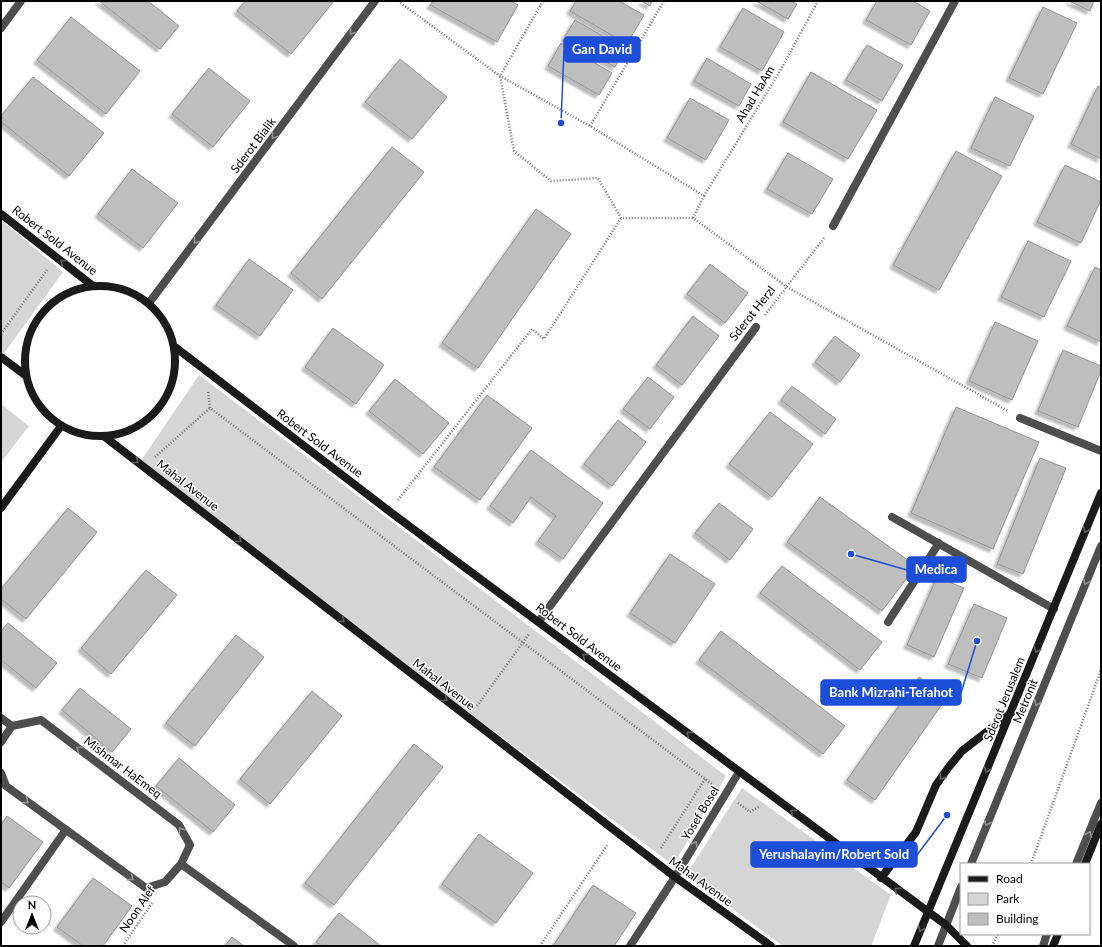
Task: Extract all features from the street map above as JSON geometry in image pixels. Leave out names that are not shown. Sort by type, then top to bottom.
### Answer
[{"type":"street","points":[[1,28],[21,1]]},
{"type":"street","name":"Sderot Bialik","points":[[149,303],[375,1]]},
{"type":"street","points":[[833,226],[955,1]]},
{"type":"street","name":"Robert Sold Avenue","points":[[1,214],[93,286]]},
{"type":"street","points":[[93,286],[113,287],[132,293],[149,303],[166,323],[175,348],[175,373],[167,397],[152,417],[130,431],[105,437],[82,435],[61,426],[44,413],[32,395],[25,375],[25,350],[33,326],[48,306],[69,292],[93,286]]},
{"type":"street","name":"Sderot Herzl","points":[[539,621],[756,327]]},
{"type":"street","name":"Robert Sold Avenue","points":[[175,348],[389,511],[539,621],[773,798],[946,925],[967,946]]},
{"type":"street","points":[[1,357],[25,375]]},
{"type":"street","points":[[1020,418],[1101,450]]},
{"type":"street","points":[[1,508],[61,426]]},
{"type":"street","name":"Mahal Avenue","points":[[105,437],[616,832],[675,877],[771,946]]},
{"type":"street","name":"Sderot Jerusalem","points":[[914,946],[1101,493]]},
{"type":"street","points":[[892,517],[1054,609]]},
{"type":"street","points":[[888,622],[939,543]]},
{"type":"street","name":"Metronit","points":[[971,863],[1101,546]]},
{"type":"street","points":[[881,878],[916,832],[936,785],[948,768],[962,751],[1011,712]]},
{"type":"street","points":[[1,718],[12,726],[1,742]]},
{"type":"street","name":"Mishmar HaEmeq","points":[[12,726],[41,720],[179,825],[190,845],[181,864],[165,882]]},
{"type":"street","name":"Yosef Bosel","points":[[630,946],[675,877],[739,772]]},
{"type":"street","points":[[1,774],[6,786],[146,888],[165,882]]},
{"type":"street","points":[[1076,863],[1101,803]]},
{"type":"street","points":[[1085,863],[1101,824]]},
{"type":"street","points":[[1,922],[66,831]]},
{"type":"street","points":[[181,864],[294,946]]},
{"type":"street","points":[[938,946],[960,890]]},
{"type":"street","points":[[1042,946],[1047,935]]},
{"type":"street","points":[[1053,946],[1058,935]]},
{"type":"path","points":[[398,1],[500,76],[590,126],[704,196]]},
{"type":"path","points":[[543,1],[500,76],[514,151],[551,181],[598,178],[621,218]]},
{"type":"path","points":[[590,126],[664,1]]},
{"type":"path","name":"Ahad HaAm","points":[[693,218],[704,196],[780,71],[818,1]]},
{"type":"path","points":[[621,218],[693,218],[788,287],[1020,418]]},
{"type":"path","points":[[389,511],[532,329],[544,339],[621,218]]},
{"type":"path","name":"Sderot Herzl","points":[[756,327],[833,226]]},
{"type":"path","points":[[1,334],[47,270]]},
{"type":"path","points":[[207,372],[210,408],[750,812],[773,798]]},
{"type":"path","points":[[144,467],[210,408]]},
{"type":"path","points":[[468,717],[539,621]]},
{"type":"path","points":[[1031,863],[1101,670]]},
{"type":"path","points":[[653,860],[705,779]]},
{"type":"path","points":[[540,946],[616,832]]},
{"type":"path","name":"Noon Alef","points":[[123,946],[165,882]]},
{"type":"path","points":[[992,946],[998,935]]},
{"type":"green space","points":[[1,220],[63,272],[2,356],[1,356]]},
{"type":"green space","points":[[199,375],[726,776],[673,865],[138,465]]},
{"type":"green space","points":[[1,404],[29,426],[1,462]]},
{"type":"green space","points":[[742,788],[891,895],[871,946],[783,946],[686,875]]},
{"type":"building","points":[[99,1],[148,1],[179,26],[160,49]]},
{"type":"building","points":[[245,1],[334,1],[291,54],[237,11]]},
{"type":"building","points":[[433,1],[511,1],[518,5],[497,42],[430,5]]},
{"type":"building","points":[[576,1],[619,1],[644,15],[627,44],[570,11]]},
{"type":"building","points":[[641,1],[652,1],[650,6]]},
{"type":"building","points":[[756,1],[791,1],[797,4],[788,19]]},
{"type":"building","points":[[877,1],[913,1],[930,11],[911,45],[866,20]]},
{"type":"building","points":[[1069,1],[1094,1],[1090,11]]},
{"type":"building","points":[[1043,7],[1077,23],[1043,94],[1009,78]]},
{"type":"building","points":[[743,8],[784,32],[762,71],[720,47]]},
{"type":"building","points":[[71,17],[140,71],[106,114],[37,60]]},
{"type":"building","points":[[575,20],[625,49],[615,67],[564,38]]},
{"type":"building","points":[[561,43],[612,73],[599,95],[548,66]]},
{"type":"building","points":[[867,45],[903,65],[882,101],[846,80]]},
{"type":"building","points":[[707,58],[751,84],[739,106],[694,81]]},
{"type":"building","points":[[400,59],[447,97],[412,139],[365,102]]},
{"type":"building","points":[[209,68],[250,101],[213,147],[172,114]]},
{"type":"building","points":[[811,72],[877,110],[848,159],[783,122]]},
{"type":"building","points":[[33,77],[104,133],[69,176],[1,122],[1,116]]},
{"type":"building","points":[[1098,86],[1101,88],[1101,159],[1071,144]]},
{"type":"building","points":[[995,97],[1034,116],[1010,166],[971,148]]},
{"type":"building","points":[[690,98],[729,120],[706,160],[667,138]]},
{"type":"building","points":[[392,147],[424,172],[322,299],[291,273]]},
{"type":"building","points":[[956,151],[1002,176],[939,290],[893,265]]},
{"type":"building","points":[[788,153],[833,179],[812,214],[767,189]]},
{"type":"building","points":[[1065,165],[1101,182],[1101,200],[1081,243],[1037,222]]},
{"type":"building","points":[[132,169],[178,203],[143,248],[98,214]]},
{"type":"building","points":[[536,209],[571,234],[478,368],[442,343]]},
{"type":"building","points":[[1028,241],[1071,261],[1044,317],[1001,297]]},
{"type":"building","points":[[249,259],[293,290],[260,336],[216,305]]},
{"type":"building","points":[[710,264],[748,293],[725,323],[687,294]]},
{"type":"building","points":[[1095,267],[1101,270],[1101,342],[1067,326]]},
{"type":"building","points":[[693,316],[719,336],[682,385],[656,365]]},
{"type":"building","points":[[995,322],[1038,341],[1012,400],[969,381]]},
{"type":"building","points":[[333,328],[384,365],[356,404],[305,367]]},
{"type":"building","points":[[835,336],[860,355],[840,382],[815,362]]},
{"type":"building","points":[[1063,350],[1101,366],[1101,371],[1078,427],[1038,411]]},
{"type":"building","points":[[648,377],[674,397],[650,429],[623,409]]},
{"type":"building","points":[[395,379],[449,423],[423,454],[369,411]]},
{"type":"building","points":[[792,386],[836,419],[825,434],[781,400]]},
{"type":"building","points":[[487,395],[532,428],[480,500],[434,467]]},
{"type":"building","points":[[956,407],[1039,442],[993,549],[911,513]]},
{"type":"building","points":[[770,412],[813,444],[772,497],[729,464]]},
{"type":"building","points":[[618,420],[646,442],[612,486],[584,464]]},
{"type":"building","points":[[531,450],[603,503],[563,559],[538,541],[556,516],[531,497],[513,523],[490,506]]},
{"type":"building","points":[[1040,458],[1066,468],[1023,574],[997,564]]},
{"type":"building","points":[[820,497],[916,566],[882,611],[787,542]]},
{"type":"building","points":[[719,503],[753,529],[730,560],[695,533]]},
{"type":"building","points":[[68,508],[97,532],[26,619],[1,599],[1,589]]},
{"type":"building","points":[[670,554],[715,584],[675,643],[630,613]]},
{"type":"building","points":[[782,566],[882,642],[860,670],[760,593]]},
{"type":"building","points":[[146,570],[177,595],[111,674],[81,648]]},
{"type":"building","points":[[937,577],[964,588],[934,657],[907,645]]},
{"type":"building","points":[[974,604],[1007,618],[982,678],[948,664]]},
{"type":"building","points":[[8,623],[57,663],[36,688],[1,660],[1,631]]},
{"type":"building","points":[[721,631],[845,726],[823,754],[699,660]]},
{"type":"building","points":[[236,635],[264,657],[195,746],[166,723]]},
{"type":"building","points":[[919,677],[947,697],[875,800],[847,780]]},
{"type":"building","points":[[80,688],[131,729],[112,752],[62,710]]},
{"type":"building","points":[[312,691],[342,716],[270,804],[240,779]]},
{"type":"building","points":[[414,744],[443,767],[334,905],[305,883]]},
{"type":"building","points":[[179,758],[235,805],[213,832],[156,786]]},
{"type":"building","points":[[7,816],[43,842],[9,888],[1,882],[1,825]]},
{"type":"building","points":[[479,834],[533,873],[496,923],[442,884]]},
{"type":"building","points":[[93,878],[132,906],[103,946],[83,946],[57,927]]},
{"type":"building","points":[[593,885],[636,913],[614,946],[553,946]]},
{"type":"building","points":[[339,913],[381,946],[322,946],[316,942]]},
{"type":"building","points":[[232,937],[244,946],[225,946]]},
{"type":"place","name":"Gan David","points":[[561,123]]},
{"type":"place","name":"Medica","points":[[851,554]]},
{"type":"place","name":"Bank Mizrahi-Tefahot","points":[[977,641]]},
{"type":"place","name":"Yerushalayim/Robert Sold","points":[[947,815]]}]
